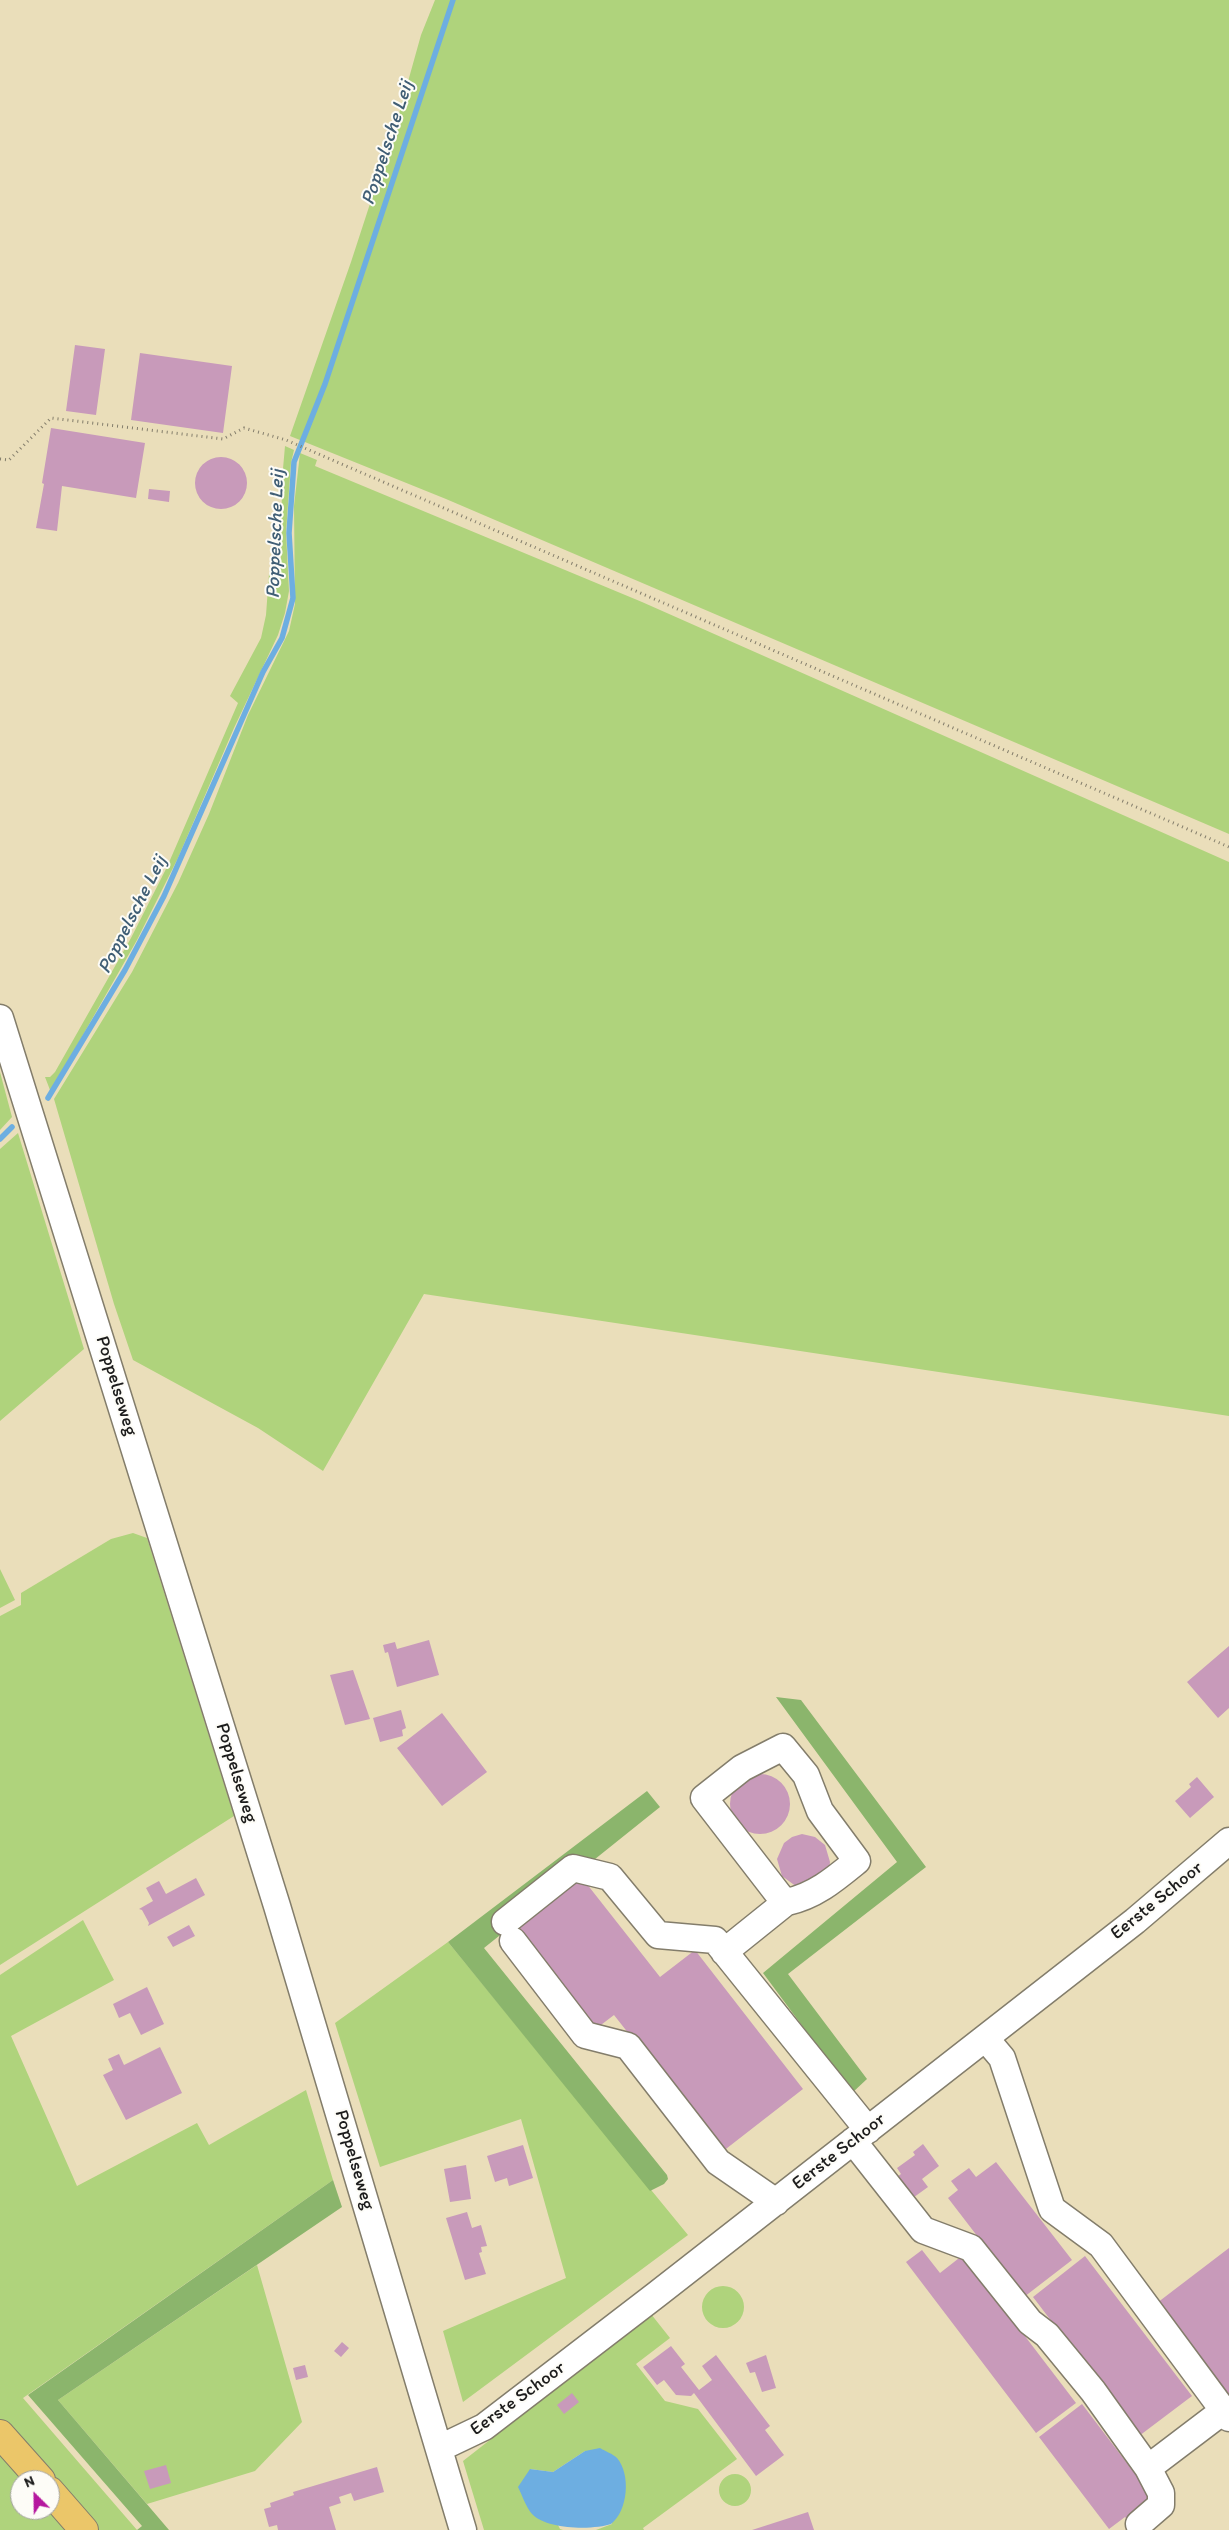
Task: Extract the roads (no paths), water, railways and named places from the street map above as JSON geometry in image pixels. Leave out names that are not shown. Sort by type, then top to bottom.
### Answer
[{"type":"main road","points":[[0,2434],[32,2470]]},
{"type":"main road","points":[[60,2502],[84,2530]]},
{"type":"street","name":"Poppelseweg","points":[[0,1018],[274,1897],[463,2530]]},
{"type":"street","points":[[724,1952],[785,1903],[805,1898],[826,1886],[857,1861],[820,1811],[806,1775],[783,1747],[742,1768],[704,1798],[785,1903]]},
{"type":"street","name":"Eerste Schoor","points":[[440,2448],[484,2427],[986,2039],[1135,1921],[1229,1841]]},
{"type":"street","points":[[776,2202],[718,2162],[628,2046],[585,2035],[509,1932],[573,1868],[610,1877],[658,1935],[715,1940],[861,2135],[923,2230],[971,2248],[1030,2322],[1047,2335],[1093,2391],[1148,2468],[1161,2493],[1161,2505],[1139,2524]]},
{"type":"street","points":[[986,2039],[1002,2058],[1052,2209],[1101,2245],[1226,2414],[1148,2468]]},
{"type":"water","points":[[600,2448],[617,2458],[626,2482],[624,2502],[617,2518],[611,2524],[582,2528],[559,2526],[539,2519],[532,2514],[518,2487],[530,2469],[553,2472],[585,2451]]},
{"type":"waterway","name":"Poppelsche Leij","points":[[48,1098],[125,970],[164,896],[263,672],[282,638],[293,598],[289,533],[294,462],[325,384],[453,0]]},
{"type":"waterway","name":"Poppelsche Leij","points":[[0,1139],[12,1127]]}]
